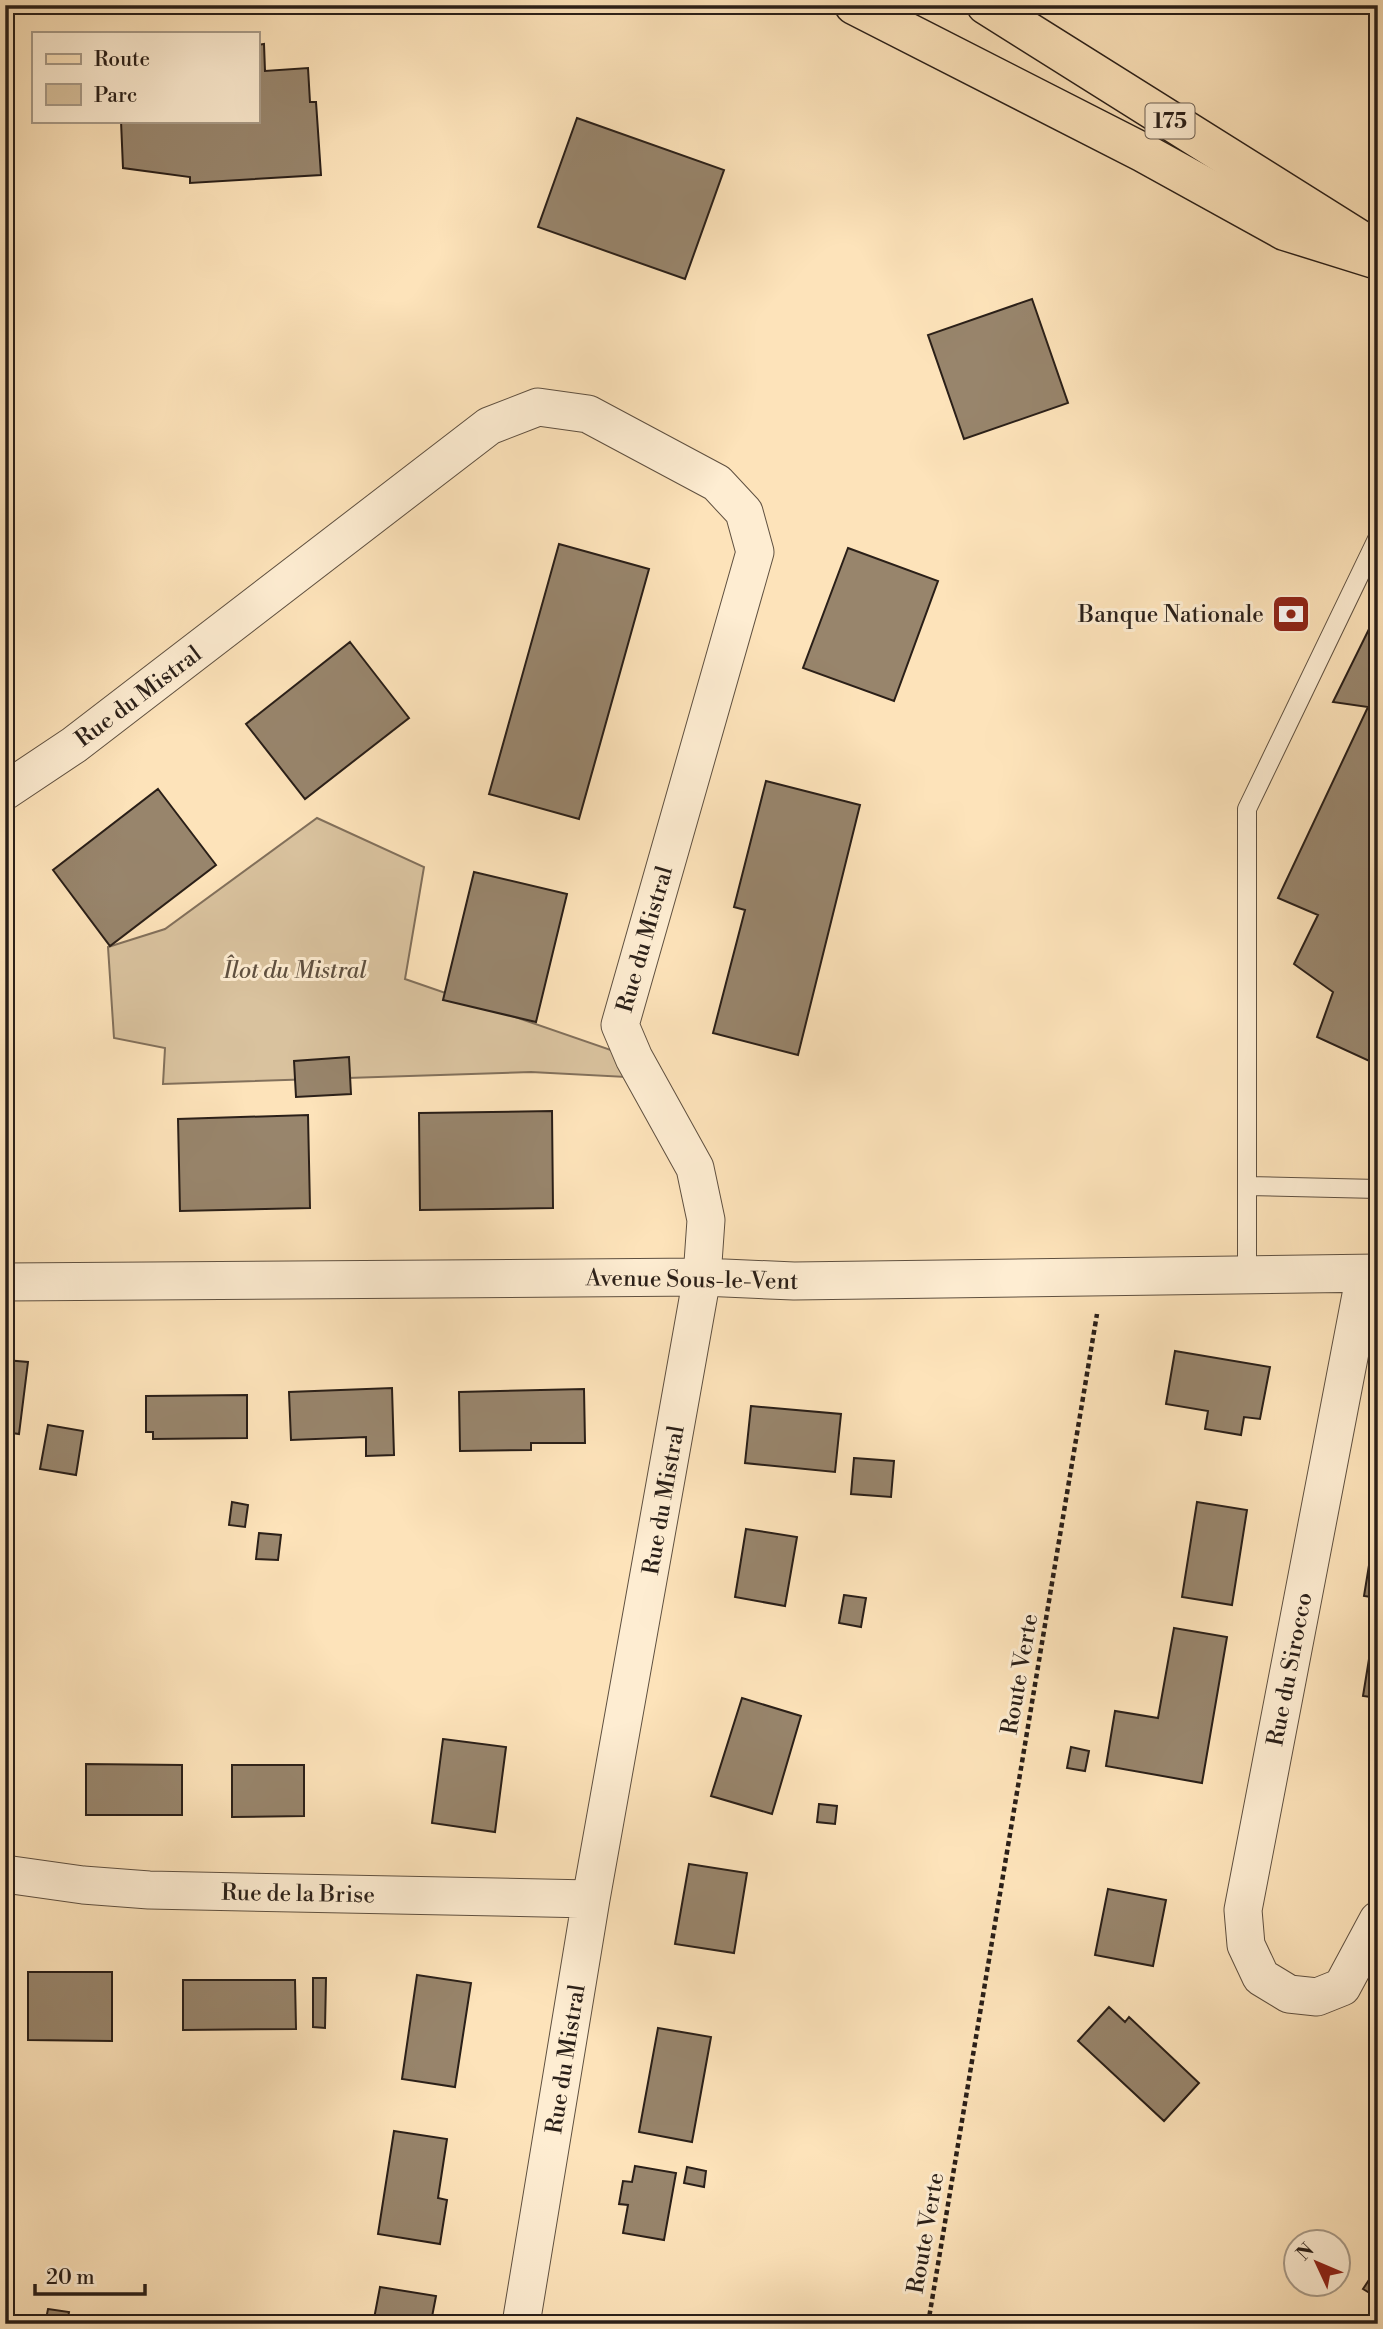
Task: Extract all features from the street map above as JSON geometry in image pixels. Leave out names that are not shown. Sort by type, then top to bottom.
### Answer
[{"type":"main road","points":[[854,5],[1144,153],[1285,231],[1378,260]]},
{"type":"main road","name":"175","points":[[986,5],[1378,251]]},
{"type":"street","name":"Rue du Mistral","points":[[5,791],[75,745],[489,426],[538,407],[589,414],[717,483],[744,512],[755,552],[620,1025],[634,1058],[695,1168],[706,1220],[702,1277],[591,1899],[522,2324]]},
{"type":"street","name":"Avenue Sous-le-Vent","points":[[5,1282],[702,1277],[794,1281],[1371,1274]]},
{"type":"street","name":"Rue du Sirocco","points":[[1371,1274],[1243,1910],[1246,1945],[1261,1977],[1289,1994],[1317,1997],[1342,1987],[1378,1920]]},
{"type":"street","name":"Rue de la Brise","points":[[5,1874],[83,1885],[149,1890],[591,1899]]},
{"type":"lane","points":[[1247,1275],[1247,808],[1378,537]]},
{"type":"lane","points":[[1247,1186],[1378,1189]]},
{"type":"path","name":"Route Verte","points":[[928,2324],[1098,1306]]},
{"type":"green space","name":"Îlot du Mistral","points":[[317,818],[424,867],[405,979],[634,1058],[645,1078],[531,1072],[163,1084],[165,1048],[114,1038],[108,947],[165,929]]},
{"type":"building","points":[[264,44],[265,71],[308,68],[310,102],[316,102],[321,175],[190,183],[190,177],[123,168],[121,122],[259,122],[259,45]]},
{"type":"building","points":[[577,118],[724,170],[685,279],[538,227]]},
{"type":"building","points":[[1032,299],[1068,403],[964,439],[928,335]]},
{"type":"building","points":[[559,544],[649,569],[579,819],[489,794]]},
{"type":"building","points":[[848,548],[938,581],[894,701],[803,668]]},
{"type":"building","points":[[1372,623],[1378,623],[1378,1065],[1317,1037],[1333,992],[1294,964],[1318,915],[1278,898],[1368,707],[1333,702]]},
{"type":"building","points":[[350,642],[409,718],[305,799],[246,724]]},
{"type":"building","points":[[766,781],[860,805],[798,1055],[713,1033],[745,910],[734,907]]},
{"type":"building","points":[[158,789],[216,865],[110,946],[53,870]]},
{"type":"building","points":[[474,872],[567,894],[536,1022],[443,1000]]},
{"type":"building","points":[[349,1057],[351,1094],[296,1097],[294,1061]]},
{"type":"building","points":[[552,1111],[553,1208],[420,1210],[419,1113]]},
{"type":"building","points":[[308,1115],[310,1208],[180,1211],[178,1119]]},
{"type":"building","points":[[1175,1351],[1270,1367],[1260,1419],[1244,1417],[1241,1435],[1205,1429],[1208,1411],[1166,1404]]},
{"type":"building","points":[[5,1360],[28,1362],[19,1434],[5,1432]]},
{"type":"building","points":[[392,1388],[394,1455],[366,1456],[366,1437],[291,1440],[289,1392]]},
{"type":"building","points":[[584,1389],[585,1443],[531,1443],[531,1450],[460,1451],[459,1392]]},
{"type":"building","points":[[247,1395],[247,1438],[153,1439],[153,1432],[146,1432],[146,1396]]},
{"type":"building","points":[[751,1406],[841,1414],[835,1472],[745,1463]]},
{"type":"building","points":[[48,1425],[83,1431],[76,1475],[40,1469]]},
{"type":"building","points":[[854,1458],[894,1461],[891,1497],[851,1494]]},
{"type":"building","points":[[232,1502],[248,1505],[245,1527],[229,1525]]},
{"type":"building","points":[[1197,1502],[1247,1510],[1232,1605],[1182,1597]]},
{"type":"building","points":[[1378,1510],[1378,1598],[1364,1596]]},
{"type":"building","points":[[746,1529],[797,1537],[785,1606],[735,1597]]},
{"type":"building","points":[[259,1533],[281,1535],[278,1560],[256,1559]]},
{"type":"building","points":[[844,1595],[866,1598],[861,1627],[839,1623]]},
{"type":"building","points":[[1378,1616],[1378,1698],[1363,1696]]},
{"type":"building","points":[[1174,1628],[1227,1637],[1202,1783],[1106,1766],[1115,1711],[1158,1718]]},
{"type":"building","points":[[742,1698],[801,1716],[772,1814],[711,1796]]},
{"type":"building","points":[[443,1739],[506,1747],[495,1832],[432,1823]]},
{"type":"building","points":[[1071,1747],[1089,1751],[1085,1771],[1067,1768]]},
{"type":"building","points":[[86,1764],[182,1765],[182,1815],[86,1815]]},
{"type":"building","points":[[232,1765],[304,1765],[304,1816],[232,1817]]},
{"type":"building","points":[[819,1804],[837,1806],[835,1824],[817,1822]]},
{"type":"building","points":[[689,1864],[747,1873],[734,1953],[675,1944]]},
{"type":"building","points":[[1108,1889],[1166,1900],[1153,1966],[1095,1955]]},
{"type":"building","points":[[28,1972],[112,1972],[112,2041],[28,2040]]},
{"type":"building","points":[[417,1975],[471,1983],[455,2087],[402,2079]]},
{"type":"building","points":[[313,1978],[326,1978],[325,2028],[313,2027]]},
{"type":"building","points":[[183,1980],[295,1980],[296,2029],[183,2030]]},
{"type":"building","points":[[1109,2007],[1125,2022],[1129,2017],[1199,2083],[1164,2121],[1078,2041]]},
{"type":"building","points":[[658,2028],[711,2037],[692,2142],[639,2132]]},
{"type":"building","points":[[394,2131],[447,2139],[438,2198],[447,2200],[440,2244],[378,2234]]},
{"type":"building","points":[[635,2166],[676,2173],[664,2240],[623,2233],[628,2205],[619,2204],[623,2181],[632,2182]]},
{"type":"building","points":[[687,2167],[706,2171],[704,2187],[684,2183]]},
{"type":"building","points":[[1378,2266],[1378,2298],[1363,2289]]},
{"type":"building","points":[[380,2287],[436,2296],[431,2322],[420,2320],[419,2324],[373,2324]]},
{"type":"building","points":[[48,2309],[69,2312],[67,2324],[45,2324]]},
{"type":"place","name":"Banque Nationale","points":[[1291,614]]}]
